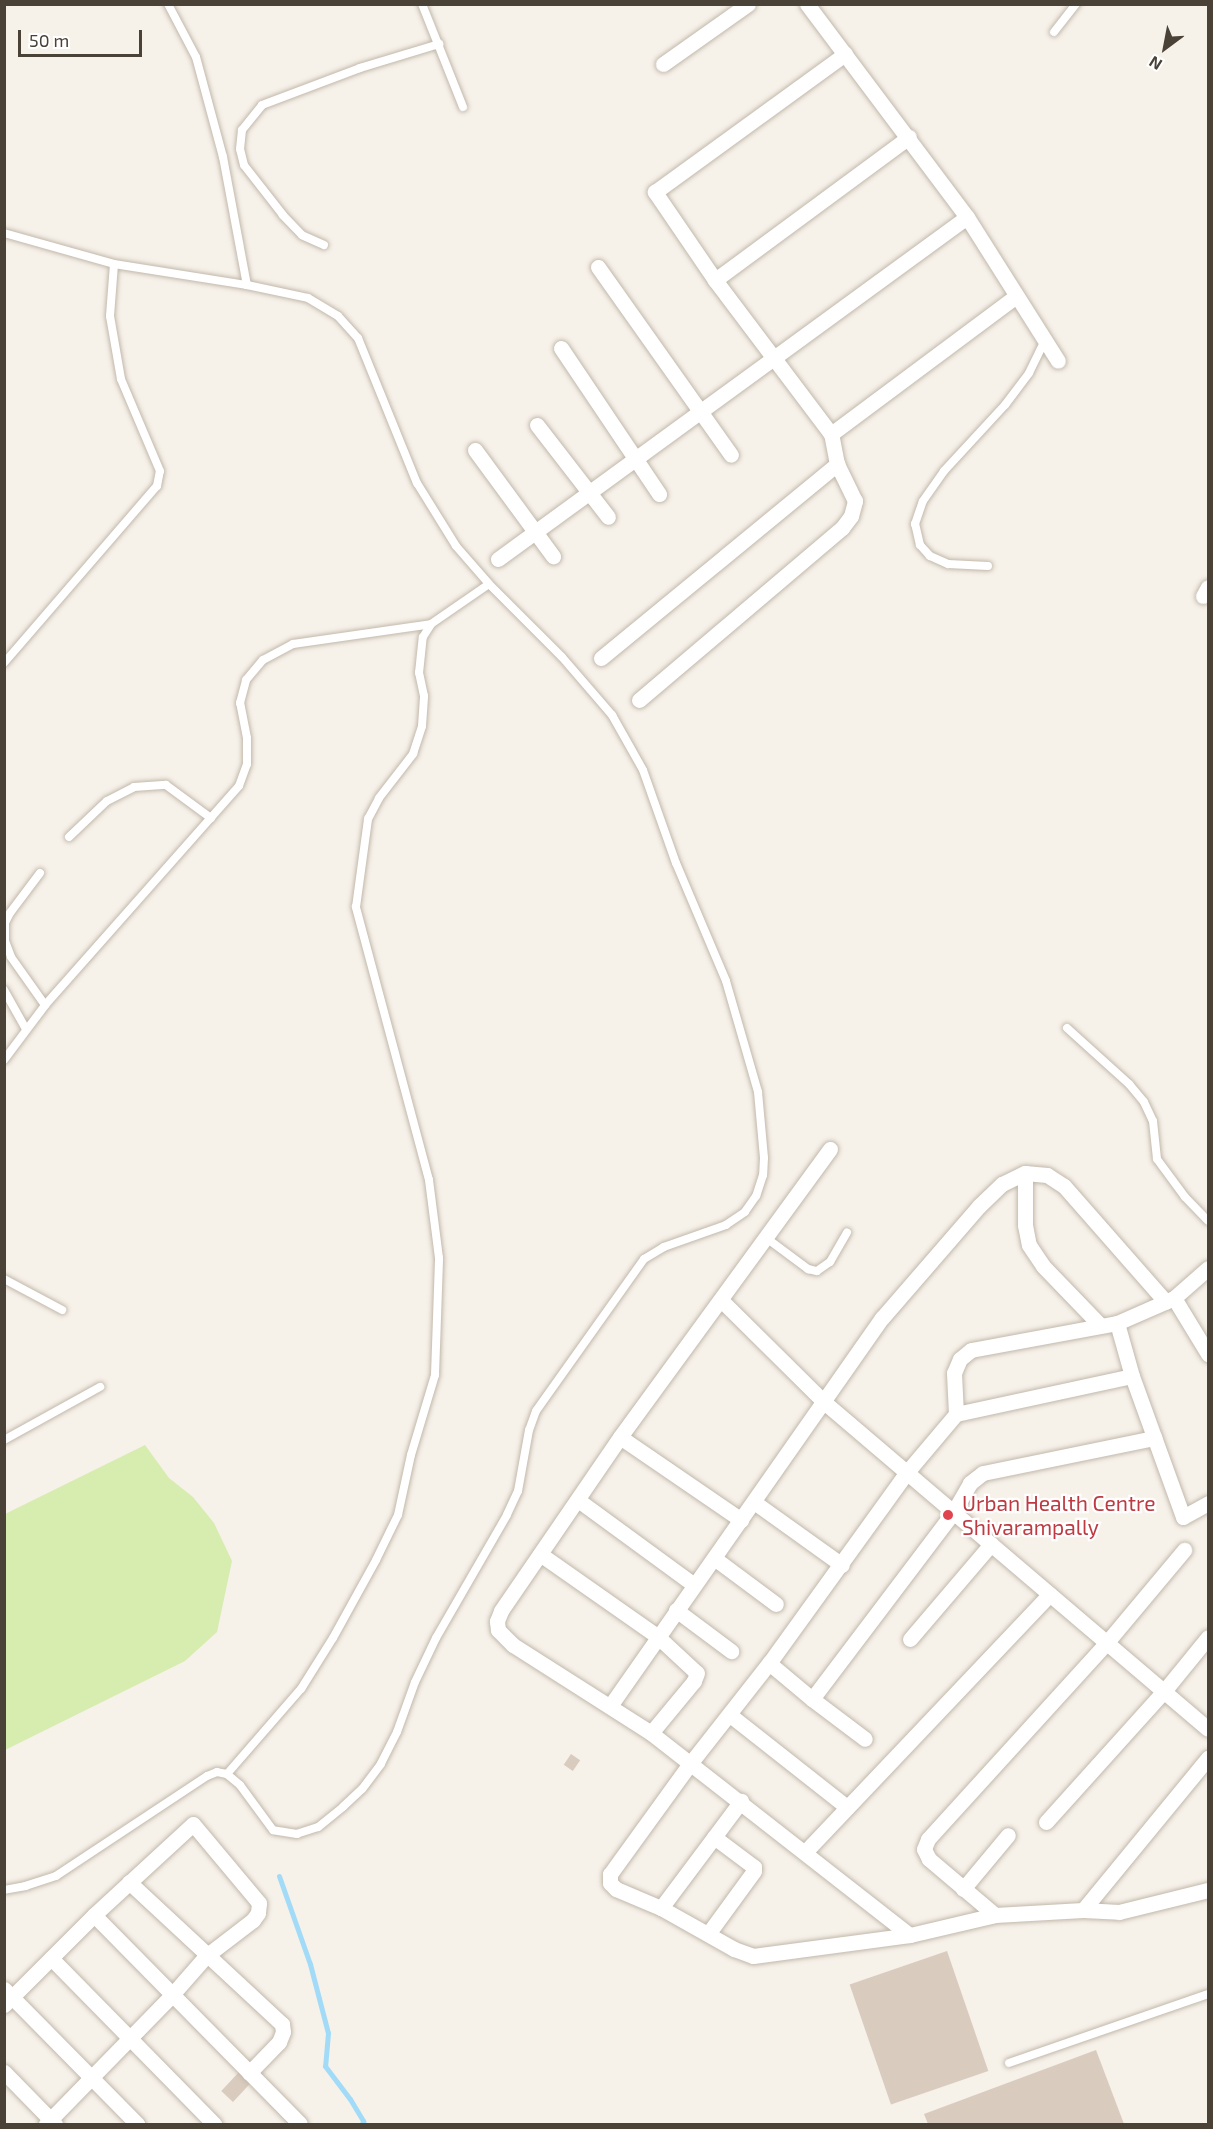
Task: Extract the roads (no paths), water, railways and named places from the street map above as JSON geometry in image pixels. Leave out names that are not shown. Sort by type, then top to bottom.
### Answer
[{"type":"street","points":[[663,64],[748,4]]},
{"type":"street","points":[[807,4],[967,217],[1058,361]]},
{"type":"street","points":[[639,700],[842,528],[851,516],[855,501],[837,464],[831,434],[715,280],[655,192],[845,54]]},
{"type":"street","points":[[715,280],[909,137]]},
{"type":"street","points":[[498,560],[699,410],[967,217]]},
{"type":"street","points":[[598,267],[731,455]]},
{"type":"street","points":[[831,434],[1016,296]]},
{"type":"street","points":[[561,348],[659,494]]},
{"type":"street","points":[[537,425],[608,517]]},
{"type":"street","points":[[475,450],[553,556]]},
{"type":"street","points":[[601,658],[837,464]]},
{"type":"street","points":[[830,1149],[620,1437],[501,1611],[497,1621],[498,1630],[513,1645],[651,1733],[689,1765],[806,1851],[910,1935]]},
{"type":"street","points":[[1024,1173],[1025,1225],[1029,1245],[1043,1266],[1101,1326]]},
{"type":"street","points":[[610,1706],[882,1318],[1002,1184],[1024,1173],[1047,1175],[1064,1186],[1170,1300],[1209,1354]]},
{"type":"street","points":[[956,1414],[954,1373],[960,1359],[971,1350],[1118,1323],[1170,1300],[1209,1268]]},
{"type":"street","points":[[721,1300],[824,1402],[1209,1729]]},
{"type":"street","points":[[1118,1323],[1132,1376],[1183,1517],[1209,1503]]},
{"type":"street","points":[[1132,1376],[956,1414],[907,1472],[842,1565],[730,1715],[689,1765],[610,1874],[610,1883],[616,1889],[661,1908],[753,1956],[910,1935],[995,1915],[1083,1910],[1119,1912],[1209,1890]]},
{"type":"street","points":[[620,1437],[741,1520]]},
{"type":"street","points":[[812,1699],[954,1511],[970,1483],[983,1473],[1154,1438]]},
{"type":"street","points":[[578,1500],[694,1585]]},
{"type":"street","points":[[754,1502],[842,1565]]},
{"type":"street","points":[[910,1639],[991,1544]]},
{"type":"street","points":[[995,1915],[928,1859],[924,1849],[928,1839],[1108,1641],[1184,1550]]},
{"type":"street","points":[[540,1554],[657,1636],[697,1673],[694,1681],[651,1733]]},
{"type":"street","points":[[714,1558],[776,1604]]},
{"type":"street","points":[[806,1851],[1050,1594]]},
{"type":"street","points":[[676,1610],[731,1651]]},
{"type":"street","points":[[1046,1822],[1165,1690],[1209,1637]]},
{"type":"street","points":[[769,1663],[865,1739]]},
{"type":"street","points":[[730,1715],[847,1806]]},
{"type":"street","points":[[1083,1910],[1209,1758]]},
{"type":"street","points":[[661,1908],[741,1801]]},
{"type":"street","points":[[4,2072],[50,2123],[91,2079],[129,2039],[171,1996],[206,1956],[253,1920],[258,1913],[259,1903],[193,1824],[7,1997],[91,2079],[137,2124]]},
{"type":"street","points":[[963,1889],[1008,1835]]},
{"type":"street","points":[[708,1934],[754,1871],[754,1867],[714,1837]]},
{"type":"street","points":[[129,1882],[206,1956],[282,2024],[283,2032],[279,2042],[249,2073]]},
{"type":"street","points":[[93,1915],[300,2124]]},
{"type":"street","points":[[51,1958],[214,2124]]},
{"type":"lane","points":[[168,4],[196,57],[223,157],[247,285]]},
{"type":"lane","points":[[422,4],[463,107]]},
{"type":"lane","points":[[1054,32],[1076,4]]},
{"type":"lane","points":[[324,245],[303,235],[289,221],[244,165],[240,149],[242,130],[262,105],[360,68],[439,44]]},
{"type":"lane","points":[[4,232],[114,264],[247,285],[308,298],[338,316],[358,338],[417,483],[456,546],[489,584],[562,657],[612,715],[643,770],[676,863],[726,981],[758,1092],[763,1175],[756,1196],[745,1212],[726,1225],[664,1247],[644,1259],[629,1277],[536,1411],[529,1430],[518,1491],[507,1515],[436,1638],[415,1682],[397,1732],[381,1764],[362,1789],[343,1807],[318,1827],[297,1834],[273,1830],[240,1785],[227,1774],[217,1772],[207,1776],[56,1876],[27,1887],[4,1890]]},
{"type":"lane","points":[[4,663],[157,486],[160,471],[121,379],[110,316],[114,264]]},
{"type":"lane","points":[[988,567],[948,564],[930,556],[920,545],[915,525],[923,501],[944,471],[1005,405],[1029,373],[1045,340]]},
{"type":"lane","points":[[227,1774],[301,1689],[333,1638],[376,1560],[398,1515],[411,1455],[435,1375],[439,1258],[429,1180],[356,907],[368,819],[379,798],[414,754],[422,726],[424,696],[419,673],[419,658],[423,637],[431,624],[489,584]]},
{"type":"lane","points":[[4,1060],[45,1005],[239,786],[247,764],[247,738],[240,703],[246,680],[262,660],[294,644],[431,624]]},
{"type":"lane","points":[[69,837],[108,801],[134,787],[165,785],[211,818]]},
{"type":"lane","points":[[40,873],[10,913],[5,923],[5,941],[11,957],[45,1005]]},
{"type":"lane","points":[[4,990],[26,1029]]},
{"type":"lane","points":[[1066,1028],[1129,1084],[1144,1102],[1153,1121],[1153,1140],[1157,1159],[1185,1197],[1209,1221]]},
{"type":"lane","points":[[765,1238],[808,1269],[817,1271],[830,1262],[847,1233]]},
{"type":"lane","points":[[4,1279],[62,1310]]},
{"type":"lane","points":[[4,1440],[100,1387]]},
{"type":"lane","points":[[1009,2063],[1209,1994]]},
{"type":"waterway","points":[[279,1876],[310,1964],[328,2033],[325,2066],[350,2099],[363,2121],[362,2124]]},
{"type":"place","name":"Urban Health Centre Shivarampally","points":[[948,1515]]}]
